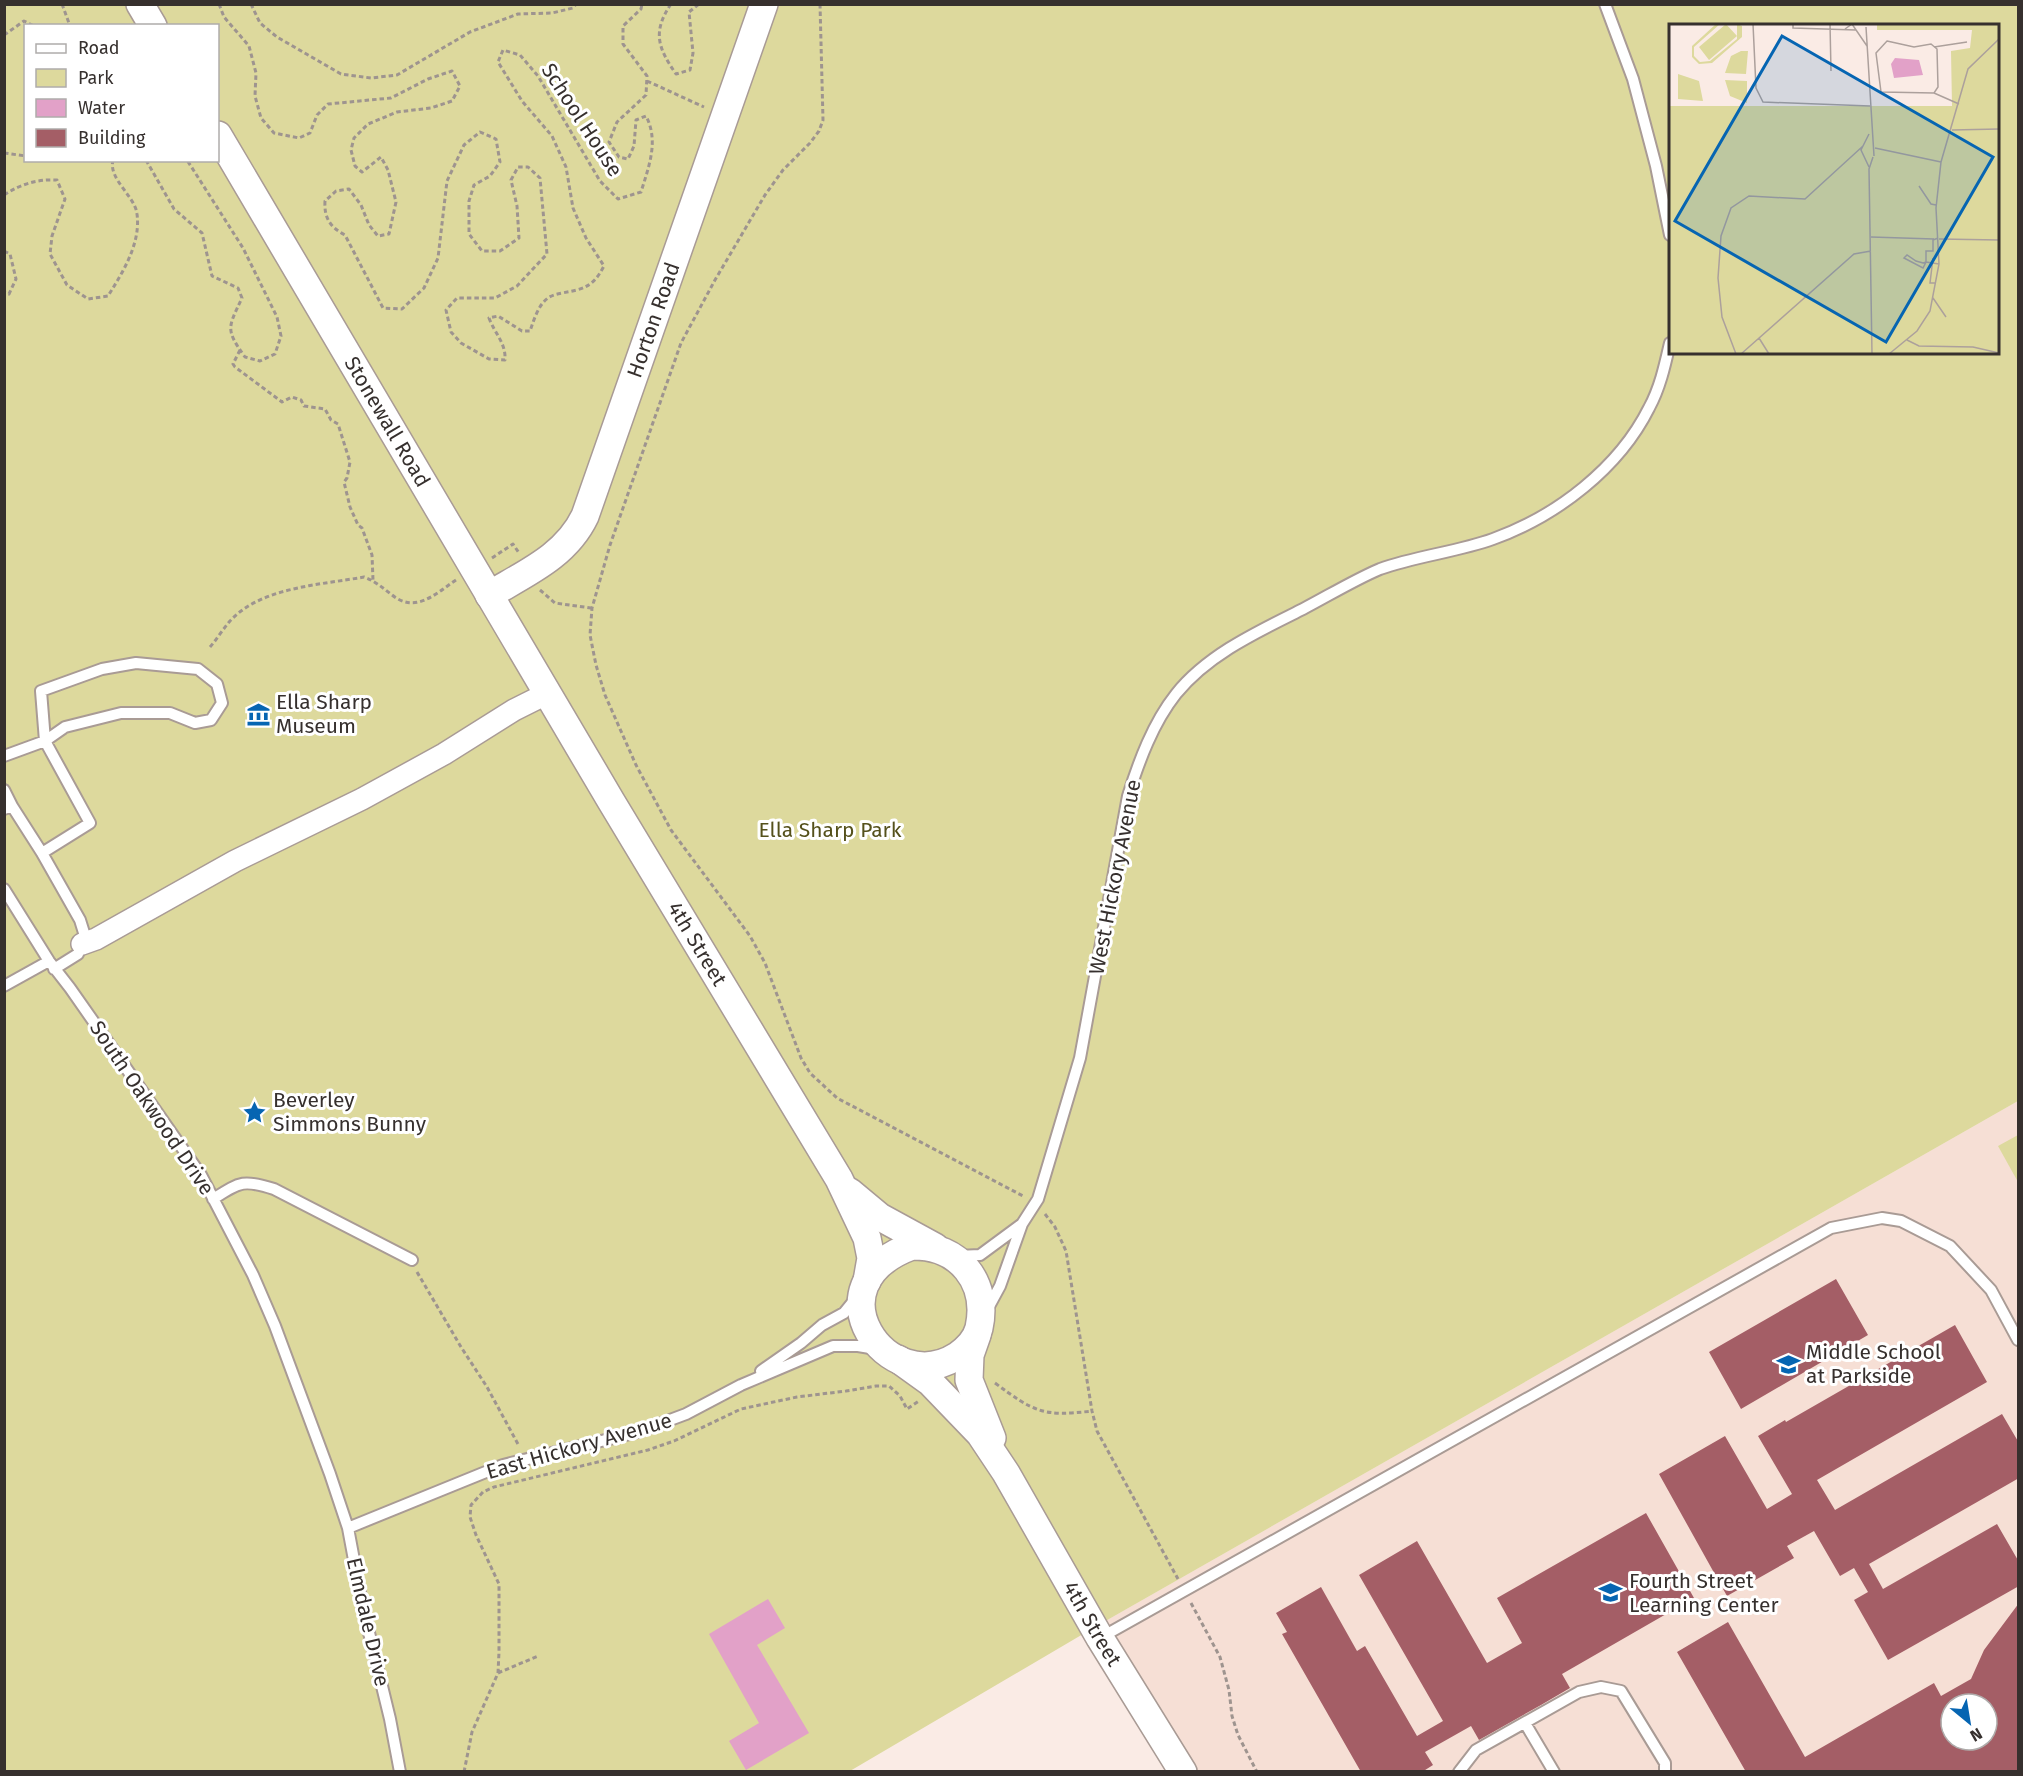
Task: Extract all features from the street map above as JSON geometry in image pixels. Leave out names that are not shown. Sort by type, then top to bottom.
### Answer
[{"type":"street","points":[[140,4],[152,24]]},
{"type":"street","name":"Horton Road","points":[[489,595],[559,552],[579,529],[589,509],[764,4]]},
{"type":"street","name":"Stonewall Road","points":[[219,137],[553,701]]},
{"type":"street","points":[[82,944],[96,939],[235,861],[362,799],[444,754],[514,710],[553,701]]},
{"type":"street","name":"4th Street","points":[[553,701],[839,1179],[867,1238],[871,1258],[865,1286]]},
{"type":"street","name":"4th Street","points":[[839,1179],[852,1195],[879,1217],[947,1253]]},
{"type":"street","points":[[912,1246],[924,1246],[947,1253],[965,1267],[975,1282],[981,1300],[979,1326],[965,1350],[943,1363],[924,1366],[891,1355],[874,1342],[864,1323],[860,1307],[865,1286],[883,1262],[896,1252],[912,1246]]},
{"type":"street","name":"4th Street","points":[[979,1326],[970,1355],[969,1380],[1006,1473]]},
{"type":"street","name":"4th Street","points":[[891,1355],[930,1382],[969,1421],[1006,1473],[1100,1638],[1183,1772]]},
{"type":"lane","points":[[1605,4],[1634,79],[1669,227]]},
{"type":"lane","name":"West Hickory Avenue","points":[[979,1326],[1000,1286],[1022,1224],[1038,1199],[1080,1058],[1128,796],[1139,762],[1163,714],[1177,693],[1199,672],[1245,639],[1380,570],[1494,539],[1568,499],[1592,482],[1624,448],[1650,408],[1669,351]]},
{"type":"lane","points":[[4,756],[45,741],[65,727],[121,713],[170,713],[195,723],[211,720],[222,703],[217,684],[198,669],[136,663],[102,669],[41,691],[45,741],[90,823],[42,853]]},
{"type":"lane","points":[[4,790],[8,807],[42,853],[80,920],[85,936],[78,954],[4,987]]},
{"type":"lane","name":"South Oakwood Drive","points":[[4,889],[51,965],[70,988],[201,1175],[253,1275],[275,1326],[330,1474]]},
{"type":"lane","points":[[213,1199],[233,1187],[252,1182],[274,1189],[412,1260]]},
{"type":"lane","points":[[1100,1638],[1831,1228],[1882,1218],[1901,1221],[1950,1246],[1991,1290],[2019,1340]]},
{"type":"lane","name":"West Hickory Avenue","points":[[947,1253],[980,1255],[1022,1224]]},
{"type":"lane","name":"East Hickory Avenue","points":[[741,1385],[801,1343],[822,1325],[844,1313],[865,1286]]},
{"type":"lane","name":"East Hickory Avenue","points":[[348,1528],[503,1465],[638,1432],[686,1414],[741,1385],[833,1346],[858,1346],[891,1355]]},
{"type":"lane","name":"Elmdale Drive","points":[[330,1474],[348,1528],[363,1608],[390,1719],[400,1772]]},
{"type":"lane","points":[[1459,1772],[1476,1750],[1579,1692],[1601,1687],[1621,1691],[1665,1763],[1665,1772]]},
{"type":"lane","points":[[1525,1724],[1554,1772]]},
{"type":"path","points":[[62,4],[69,24]]},
{"type":"path","name":"School House","points":[[219,4],[224,16],[249,46],[256,73],[255,96],[261,118],[274,133],[299,138],[310,133],[317,115],[328,104],[391,98],[428,79],[452,71],[460,86],[452,101],[431,108],[397,112],[368,124],[354,138],[351,150],[355,166],[362,172],[381,157],[388,170],[396,202],[389,234],[378,236],[369,225],[361,205],[349,189],[336,190],[325,201],[324,215],[334,229],[345,236],[383,309],[402,309],[424,288],[438,258],[447,181],[464,144],[480,132],[496,139],[500,162],[490,176],[474,185],[469,201],[470,234],[482,251],[500,251],[519,238],[517,206],[511,180],[518,167],[528,167],[540,178],[547,254],[517,286],[495,298],[457,298],[446,310],[450,332],[461,343],[489,359],[505,360],[506,348],[494,331],[489,318],[498,316],[522,331],[530,331],[543,302],[550,296],[581,290],[596,280],[604,266],[586,238],[573,208],[566,167],[552,136],[522,101],[498,62],[503,50],[520,55],[538,76],[600,181],[618,199],[641,192],[652,159],[652,128],[646,116],[636,120],[634,146],[628,159],[619,157],[609,142],[617,122],[646,95],[646,81]]},
{"type":"path","points":[[251,4],[260,23],[277,37],[341,74],[371,78],[397,75],[470,32],[518,14],[552,13],[573,8],[576,4]]},
{"type":"path","points":[[642,4],[641,9],[623,26],[622,44],[647,76],[646,81],[725,116]]},
{"type":"path","points":[[671,4],[661,18],[658,41],[666,60],[676,74],[690,70],[693,53],[689,12],[699,4]]},
{"type":"path","points":[[820,4],[823,120],[819,131],[783,170],[765,195],[715,279],[681,344],[610,545],[592,608],[590,635],[605,695],[636,765],[671,830],[750,936],[765,963],[801,1058],[810,1073],[837,1098],[855,1109],[1025,1197]]},
{"type":"path","points":[[4,35],[24,21],[30,24]]},
{"type":"path","points":[[4,153],[24,156]]},
{"type":"path","points":[[4,195],[40,179],[57,180],[65,199],[52,236],[50,254],[67,285],[88,299],[108,296],[126,267],[136,235],[137,213],[128,192],[116,177],[113,162]]},
{"type":"path","points":[[147,162],[174,209],[202,233],[212,276],[238,288],[242,298],[231,321],[231,337],[244,357],[260,361],[275,354],[281,336],[277,317],[243,248],[189,162]]},
{"type":"path","points":[[4,251],[9,254],[16,279],[9,294],[4,292]]},
{"type":"path","points":[[240,350],[233,364],[235,367],[272,396],[282,402],[292,397],[301,400],[304,406],[325,409],[332,420],[338,423],[350,462],[344,482],[348,500],[372,555],[373,580]]},
{"type":"path","points":[[210,647],[230,620],[274,593],[364,577],[373,580],[402,603],[422,603],[513,544],[541,591],[555,603],[592,608]]},
{"type":"path","points":[[1045,1214],[1055,1227],[1066,1251],[1097,1431],[1220,1657],[1238,1735],[1257,1772]]},
{"type":"path","points":[[419,1274],[487,1387],[519,1446]]},
{"type":"path","points":[[464,1772],[472,1732],[498,1673],[499,1584],[470,1517],[471,1505],[483,1492],[494,1487],[648,1450],[674,1441],[741,1408],[797,1397],[889,1386],[900,1396],[907,1409]]},
{"type":"path","points":[[533,1472],[534,1478]]},
{"type":"path","points":[[498,1673],[538,1656]]},
{"type":"shaded area","name":"Middle School at Parkside","points":[[2018,1101],[2018,1771],[1183,1771],[1095,1627]]},
{"type":"green space","name":"Ella Sharp Park","points":[[5,5],[2018,5],[2018,1101],[1095,1627],[850,1771],[5,1771]]},
{"type":"green space","points":[[2018,1135],[2018,1182],[1998,1146]]},
{"type":"water","points":[[768,1599],[785,1628],[757,1645],[809,1733],[746,1770],[729,1741],[759,1723],[709,1634]]},
{"type":"building","points":[[1836,1279],[1868,1335],[1741,1409],[1709,1352]]},
{"type":"building","points":[[1955,1325],[1987,1382],[1817,1480],[1835,1510],[2002,1414],[2019,1443],[2019,1478],[1869,1564],[1883,1589],[1997,1524],[2019,1562],[2019,1586],[1888,1660],[1854,1600],[1868,1592],[1854,1568],[1840,1576],[1814,1531],[1787,1546],[1794,1558],[1727,1596],[1659,1474],[1725,1436],[1767,1509],[1792,1494],[1758,1436]]},
{"type":"building","points":[[1646,1513],[1694,1598],[1562,1674],[1570,1688],[1541,1705],[1479,1740],[1471,1726],[1425,1752],[1433,1765],[1422,1772],[1361,1772],[1282,1634],[1287,1632],[1276,1613],[1321,1587],[1357,1651],[1365,1646],[1417,1736],[1443,1721],[1359,1575],[1417,1541],[1487,1663],[1522,1643],[1497,1598]]},
{"type":"building","points":[[2019,1603],[2019,1772],[1746,1772],[1677,1652],[1728,1622],[1805,1757],[1934,1683],[1939,1692],[1939,1752],[1999,1752],[1999,1692],[1948,1692],[1971,1679],[1984,1650]]},
{"type":"place","name":"Ella Sharp Museum","points":[[258,714]]},
{"type":"place","name":"Beverley Simmons Bunny","points":[[255,1112]]},
{"type":"place","name":"Middle School at Parkside","points":[[1788,1364]]},
{"type":"place","name":"Fourth Street Learning Center","points":[[1611,1593]]}]
